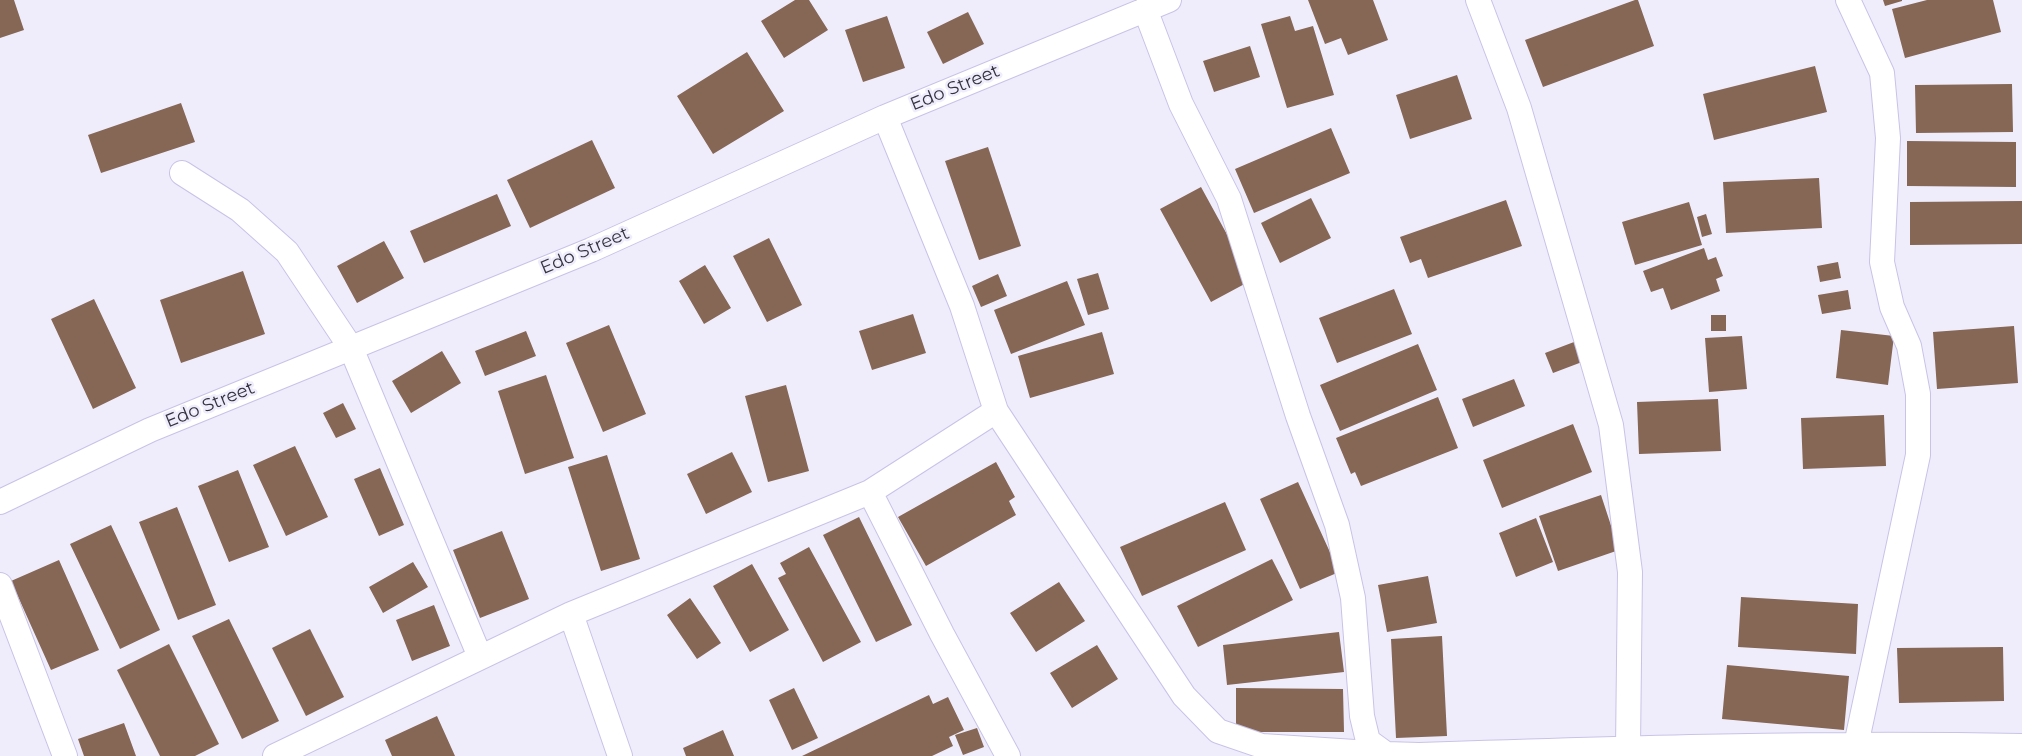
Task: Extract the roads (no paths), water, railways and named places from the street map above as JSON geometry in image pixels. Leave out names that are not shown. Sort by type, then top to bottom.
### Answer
[{"type":"street","name":"Edo Street","points":[[0,502],[150,430],[591,250],[885,117],[1169,0]]},
{"type":"street","points":[[1478,0],[1519,108],[1611,425],[1630,572],[1628,748]]},
{"type":"street","points":[[1848,0],[1882,73],[1888,138],[1882,262],[1892,307],[1909,346],[1918,394],[1918,455],[1856,745]]},
{"type":"street","points":[[1145,9],[1181,104],[1229,198],[1298,416],[1338,525],[1353,598],[1362,716],[1368,741],[1386,754]]},
{"type":"street","points":[[885,117],[962,306],[996,411],[1184,696],[1218,731],[1262,746],[1419,755],[1628,748],[1856,745],[2022,746]]},
{"type":"street","points":[[182,173],[240,210],[287,252],[351,348],[480,657]]},
{"type":"street","points":[[281,755],[570,614],[870,492],[996,411]]},
{"type":"street","points":[[870,492],[942,634],[1008,756]]},
{"type":"street","points":[[0,585],[65,756]]},
{"type":"street","points":[[570,614],[620,756]]}]
